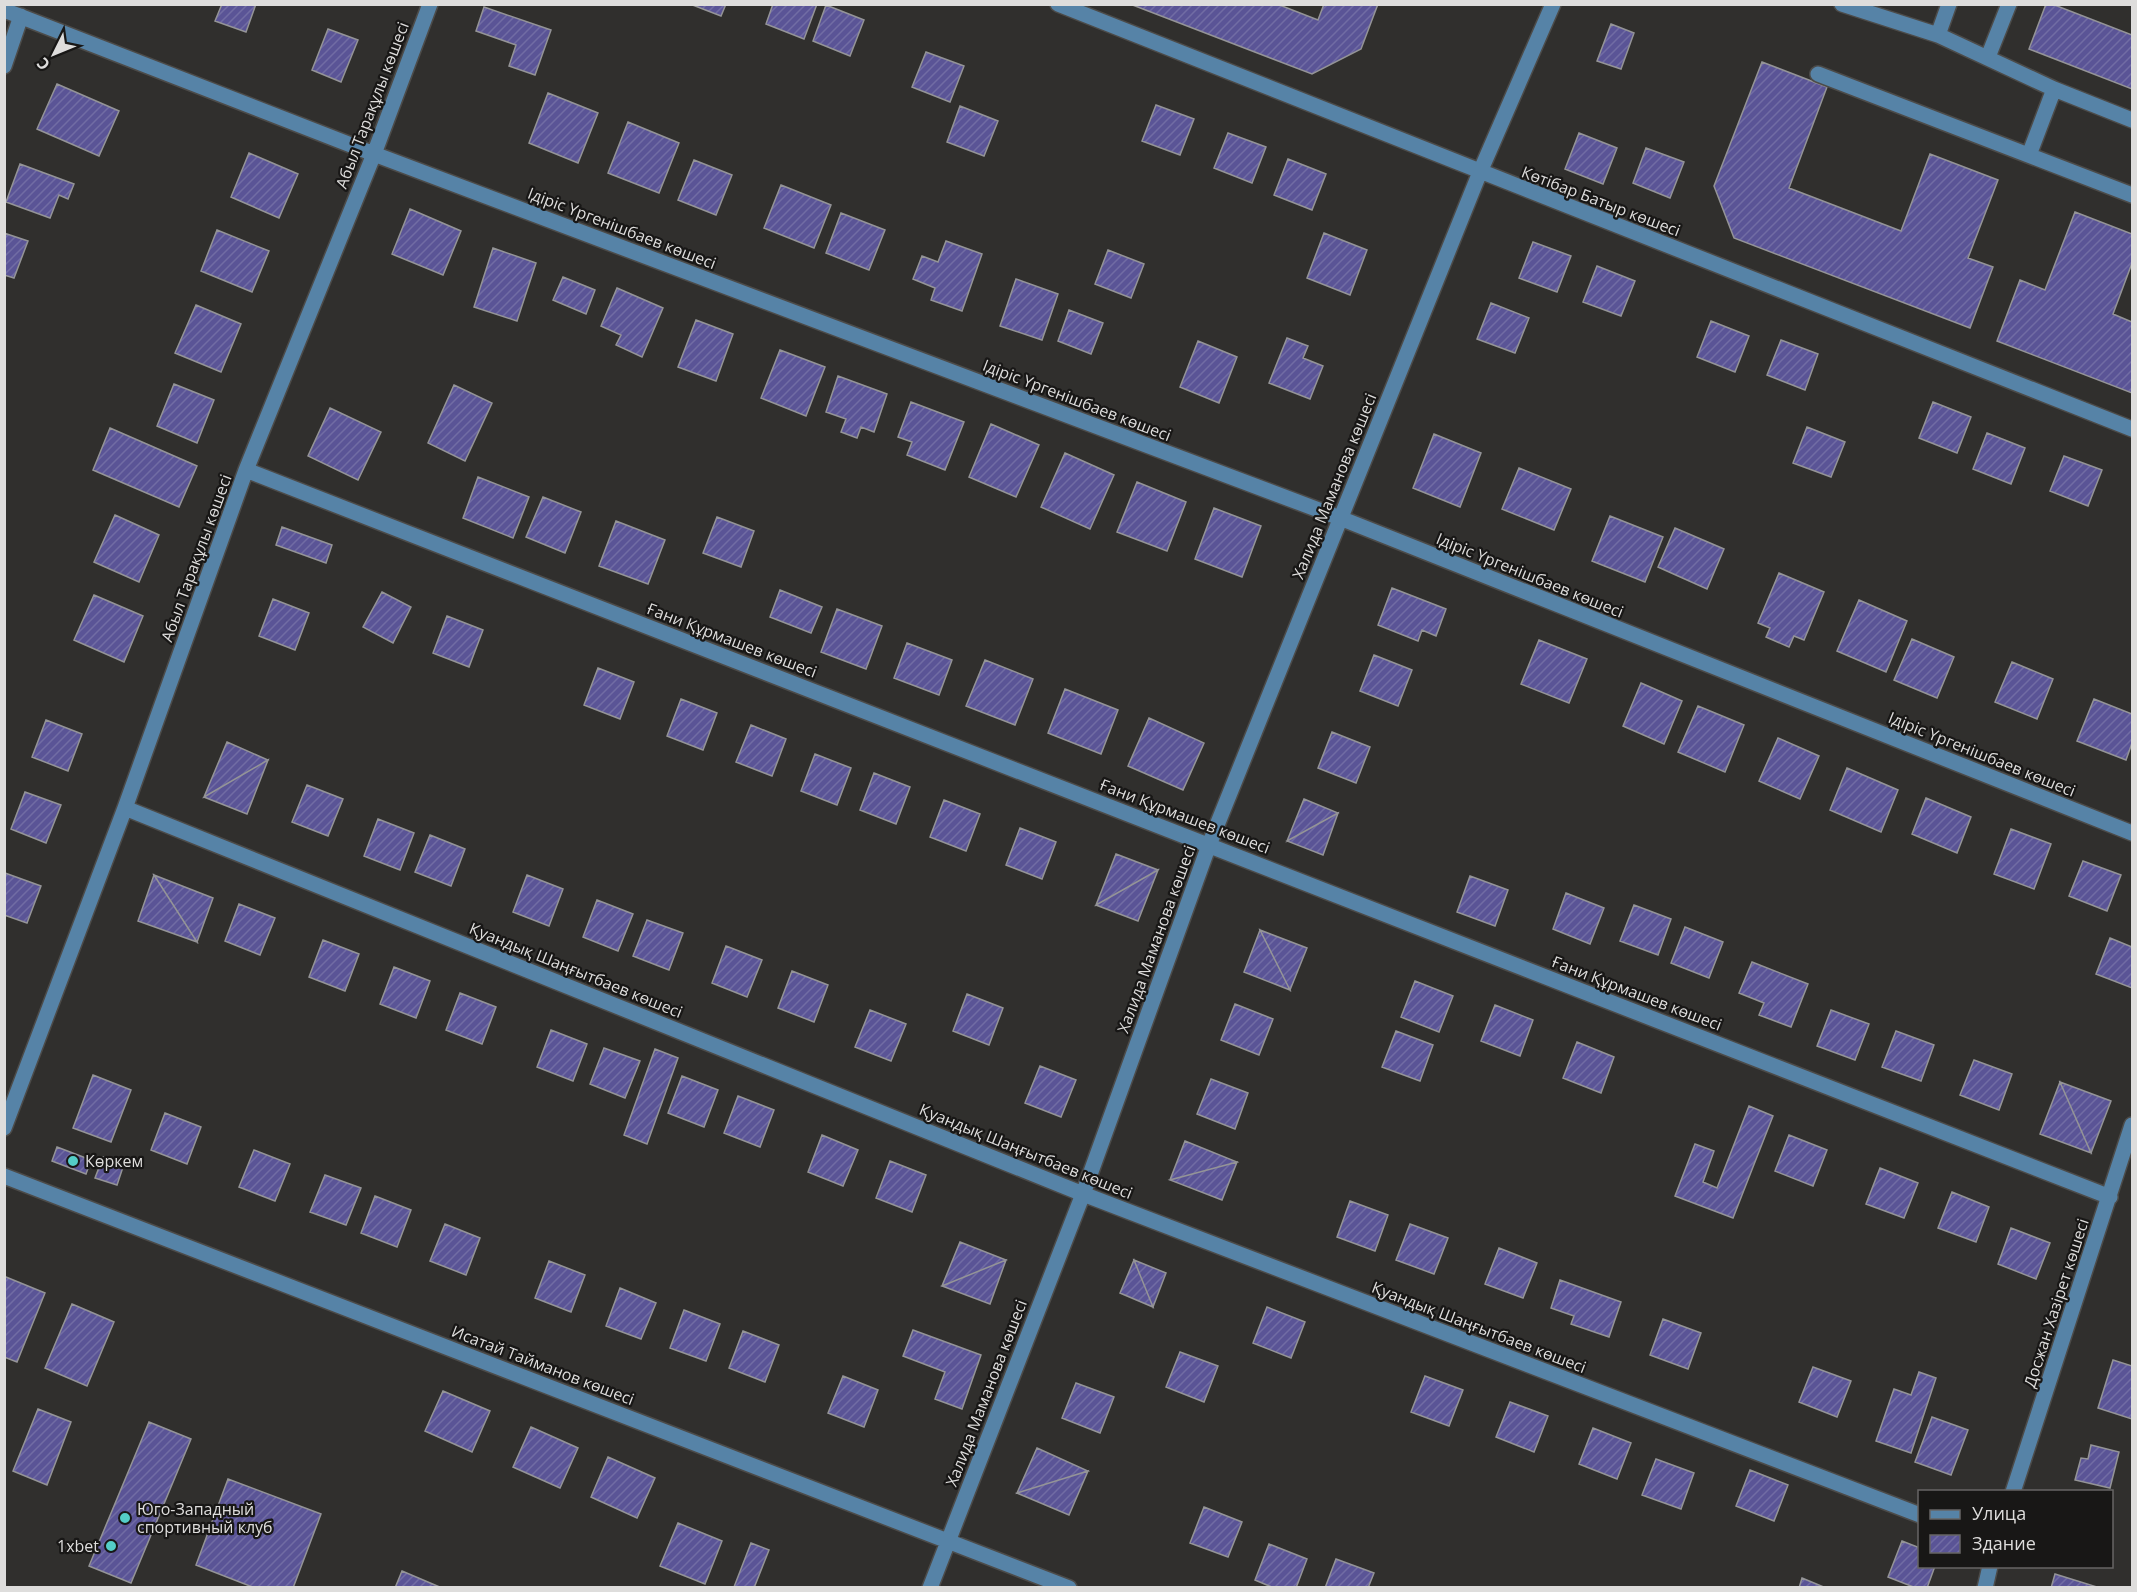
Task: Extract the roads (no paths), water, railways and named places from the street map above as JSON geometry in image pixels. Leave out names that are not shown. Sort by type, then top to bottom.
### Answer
[{"type":"street","name":"Абыл Тарақұлы көшесі","points":[[4,1128],[125,808],[246,470],[374,154],[430,4]]},
{"type":"street","name":"Көтібар Батыр көшесі","points":[[1058,4],[2133,429]]},
{"type":"street","name":"Халида Маманова көшесі","points":[[930,1587],[1083,1194],[1209,845],[1480,172],[1553,4]]},
{"type":"street","points":[[1842,4],[1938,35],[2054,89],[2133,120]]},
{"type":"street","points":[[1938,35],[1949,4]]},
{"type":"street","points":[[1988,57],[2009,4]]},
{"type":"street","name":"Ідіріс Үргенішбаев көшесі","points":[[4,10],[374,154],[1340,518],[2133,833]]},
{"type":"street","points":[[4,66],[21,16]]},
{"type":"street","points":[[1818,74],[2133,195]]},
{"type":"street","points":[[2029,155],[2054,89]]},
{"type":"street","name":"Ғани Құрмашев көшесі","points":[[246,470],[2110,1197]]},
{"type":"street","name":"Қуандық Шаңғытбаев көшесі","points":[[125,808],[1083,1194],[1918,1514]]},
{"type":"street","name":"Досжан Хазірет көшесі","points":[[2013,1490],[2133,1125]]},
{"type":"street","name":"Исатай Тайманов көшесі","points":[[4,1176],[1069,1587]]},
{"type":"street","points":[[1985,1587],[1990,1568]]},
{"type":"place","name":"Көркем","points":[[73,1161]]},
{"type":"place","name":"Юго-Западный спортивный клуб","points":[[125,1518]]},
{"type":"place","name":"1xbet","points":[[111,1546]]}]
